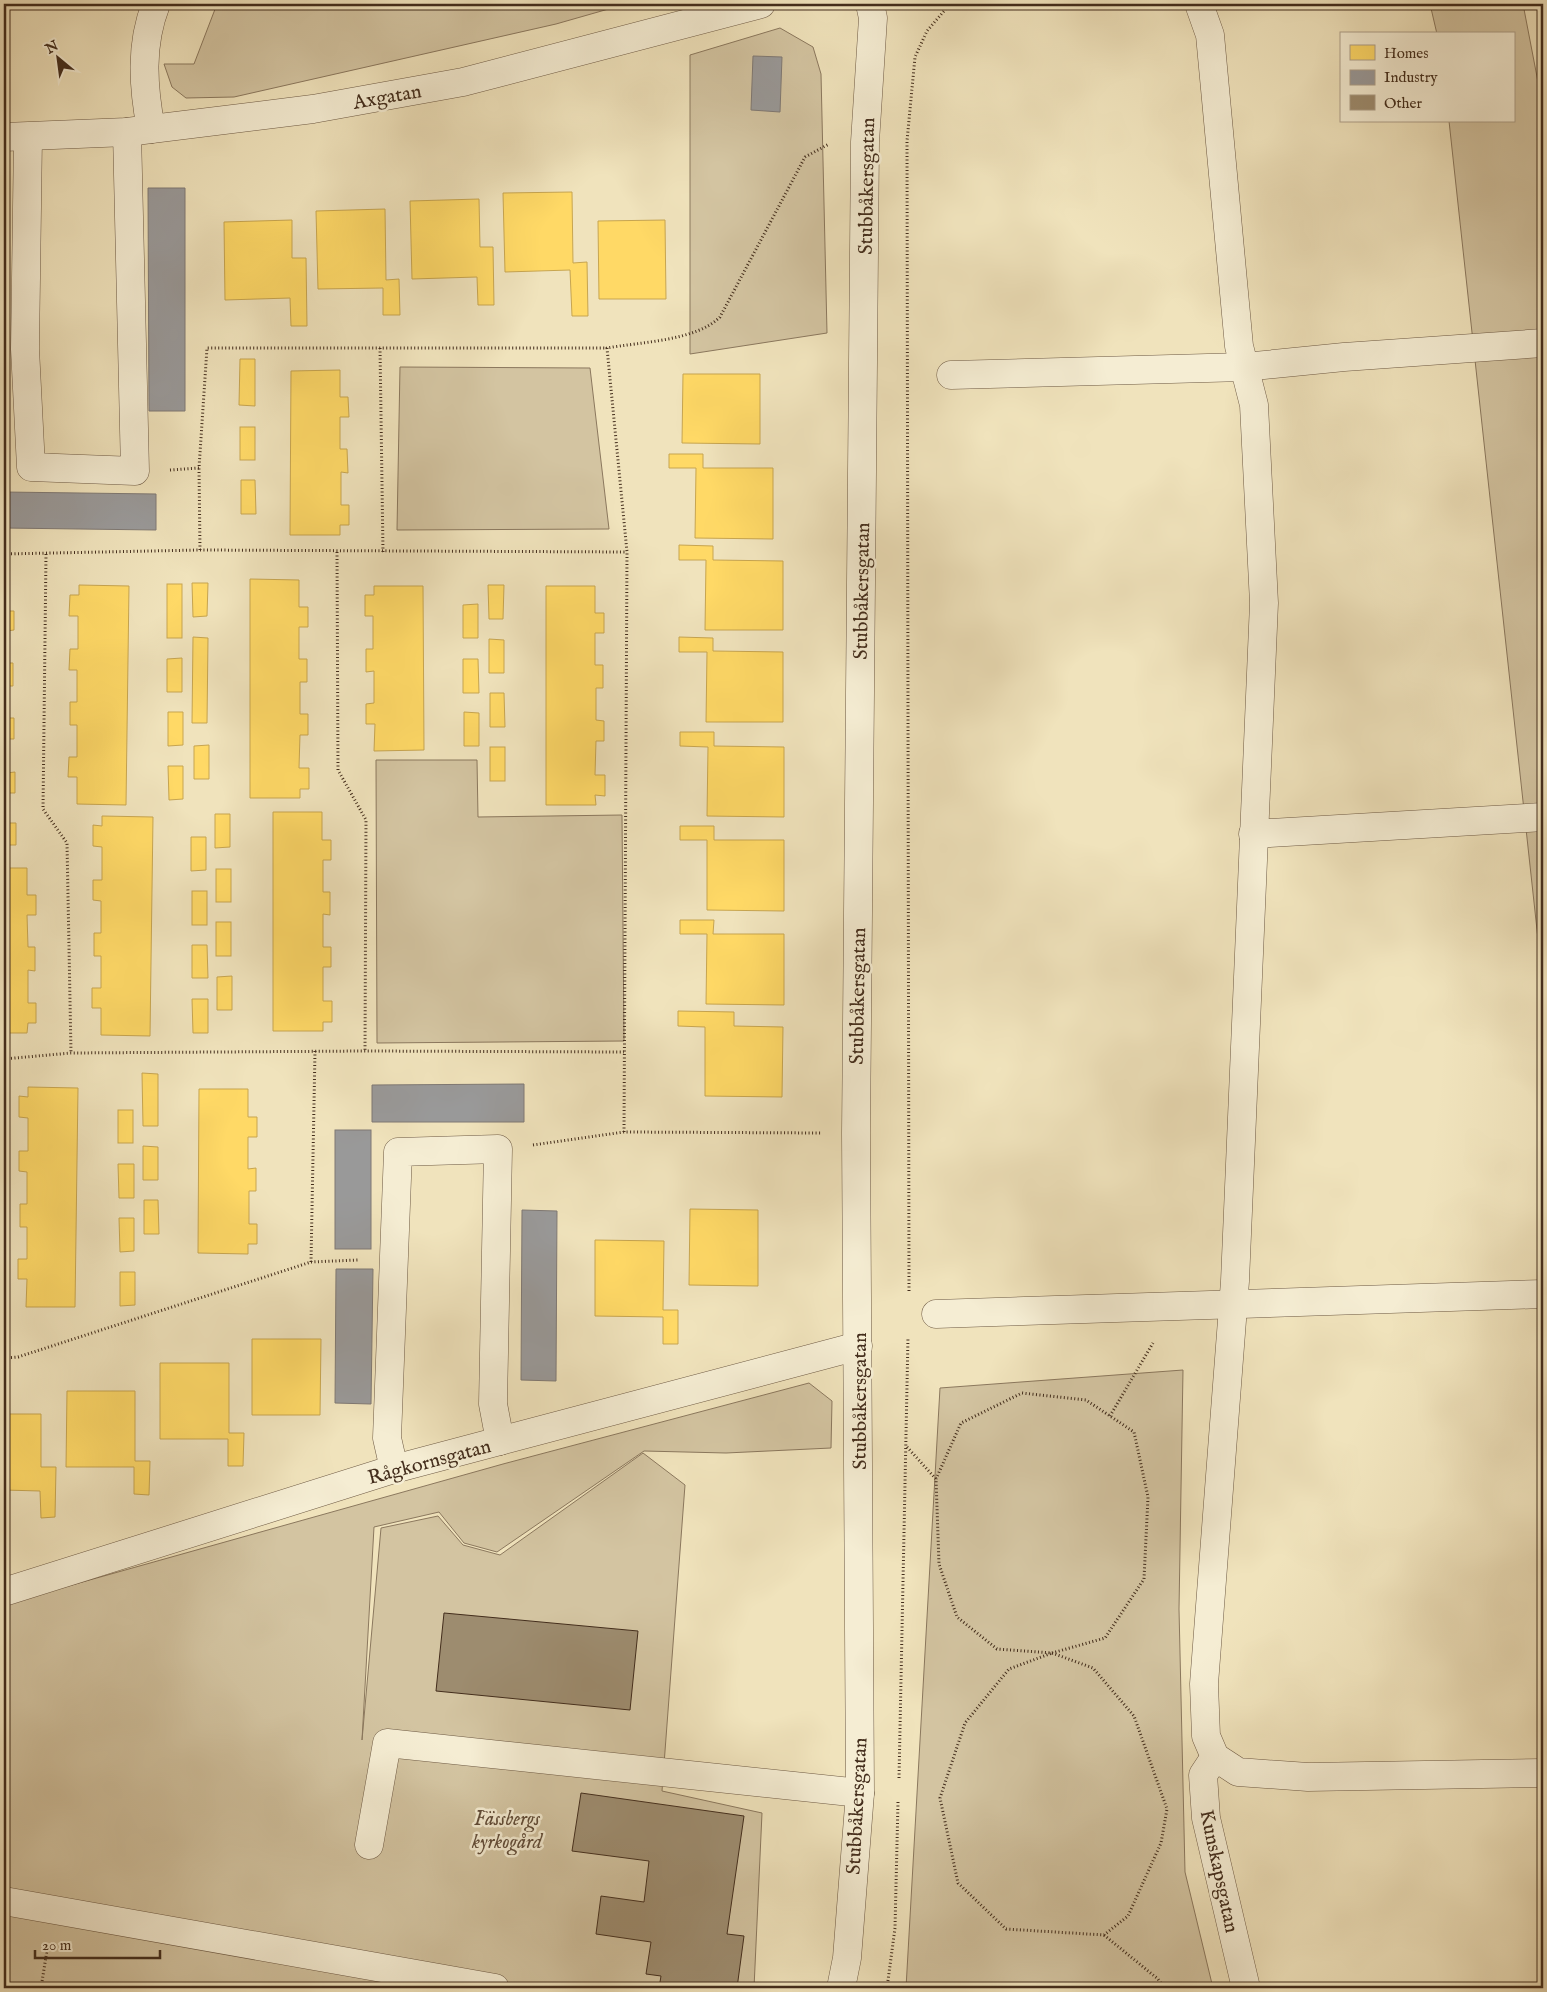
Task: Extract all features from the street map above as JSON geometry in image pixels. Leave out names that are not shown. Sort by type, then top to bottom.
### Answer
[{"type":"street","points":[[16,137],[31,467],[135,471],[139,130],[145,101],[143,61],[149,22],[156,4]]},
{"type":"street","name":"Axgatan","points":[[16,137],[139,130],[313,109],[463,82],[761,4]]},
{"type":"street","name":"Stubbåkersgatan","points":[[841,1988],[847,1958],[860,1793],[856,1133],[865,142],[873,18],[870,4]]},
{"type":"street","points":[[1199,4],[1210,35],[1239,346],[1254,405],[1264,603],[1233,1303],[1204,1684],[1206,1736],[1215,1757],[1238,1772],[1308,1777],[1543,1773]]},
{"type":"street","points":[[951,375],[1244,367],[1344,356],[1543,343]]},
{"type":"street","points":[[1253,834],[1543,817]]},
{"type":"street","points":[[394,1469],[387,1438],[398,1152],[498,1149],[493,1404],[500,1441]]},
{"type":"street","points":[[936,1314],[1543,1294]]},
{"type":"street","name":"Rågkornsgatan","points":[[4,1592],[394,1469],[858,1346]]},
{"type":"street","points":[[369,1845],[387,1743],[860,1793]]},
{"type":"street","name":"Kunskapsgatan","points":[[1215,1757],[1204,1775],[1206,1818],[1246,1988]]},
{"type":"street","points":[[4,1901],[494,1988]]},
{"type":"path","points":[[909,1297],[907,141],[914,57],[927,31],[950,4]]},
{"type":"path","points":[[200,550],[199,468],[207,348],[606,348],[688,334],[711,326],[720,317],[805,157],[829,144],[907,141]]},
{"type":"path","points":[[380,348],[384,552]]},
{"type":"path","points":[[606,348],[628,552],[624,1132]]},
{"type":"path","points":[[4,554],[200,550],[628,552]]},
{"type":"path","points":[[337,552],[338,770],[366,820],[365,1050]]},
{"type":"path","points":[[46,554],[43,810],[67,843],[71,1054]]},
{"type":"path","points":[[4,1059],[71,1054],[365,1050],[624,1052]]},
{"type":"path","points":[[311,1262],[315,1051]]},
{"type":"path","points":[[498,1149],[624,1132],[856,1133]]},
{"type":"path","points":[[4,1358],[18,1357],[311,1262],[394,1258]]},
{"type":"path","points":[[1110,1416],[1175,1305]]},
{"type":"path","points":[[898,1781],[907,1447],[908,1335]]},
{"type":"path","points":[[1104,1935],[1128,1916],[1161,1843],[1167,1809],[1134,1716],[1094,1668],[1052,1653],[997,1650],[957,1617],[939,1564],[936,1479],[961,1423],[1022,1393],[1086,1400],[1134,1432],[1148,1497],[1144,1579],[1104,1638],[1052,1653],[1009,1669],[965,1723],[940,1798],[958,1883],[1006,1930],[1104,1935],[1158,1979],[1164,1988]]},
{"type":"path","points":[[907,1447],[936,1479]]},
{"type":"path","points":[[887,1988],[895,1928],[898,1801]]},
{"type":"path","points":[[41,1988],[54,1911]]},
{"type":"green space","points":[[217,4],[626,4],[556,24],[234,97],[186,98],[172,87],[164,64],[194,64]]},
{"type":"green space","points":[[1430,4],[1523,4],[1543,108],[1543,985],[1449,122],[1514,122],[1514,32],[1437,32]]},
{"type":"green space","points":[[780,28],[813,47],[821,74],[827,333],[690,354],[690,55]]},
{"type":"green space","points":[[400,367],[590,368],[609,529],[397,530]]},
{"type":"green space","points":[[376,760],[477,760],[478,817],[622,815],[624,1041],[377,1043]]},
{"type":"green space","points":[[1183,1370],[1179,1609],[1185,1872],[1213,1988],[906,1988],[940,1388]]},
{"type":"green space","name":"Fässbergs kyrkogård","points":[[809,1383],[832,1401],[831,1448],[726,1453],[644,1451],[497,1552],[464,1543],[439,1512],[374,1527],[362,1740],[381,1528],[438,1516],[463,1545],[500,1555],[643,1453],[685,1485],[662,1791],[762,1813],[754,1988],[4,1988],[4,1604],[503,1464]]},
{"type":"building: Homes","points":[[572,192],[573,263],[587,262],[588,316],[572,316],[570,270],[505,272],[503,193]]},
{"type":"building: Homes","points":[[479,199],[480,247],[493,247],[494,305],[478,305],[477,277],[412,279],[410,201]]},
{"type":"building: Homes","points":[[385,209],[386,280],[399,279],[400,315],[383,315],[383,288],[318,289],[316,211]]},
{"type":"building: Homes","points":[[292,220],[292,258],[306,258],[307,326],[291,326],[290,298],[225,300],[224,222]]},
{"type":"building: Homes","points":[[665,220],[666,299],[599,299],[598,221]]},
{"type":"building: Homes","points":[[240,359],[255,359],[255,406],[239,405]]},
{"type":"building: Homes","points":[[340,370],[340,397],[348,397],[349,417],[340,417],[340,449],[347,449],[348,473],[341,472],[341,505],[349,505],[349,525],[340,525],[340,535],[290,535],[291,371]]},
{"type":"building: Homes","points":[[683,374],[760,374],[760,444],[682,443]]},
{"type":"building: Homes","points":[[240,427],[255,427],[255,460],[240,460]]},
{"type":"building: Homes","points":[[669,454],[703,454],[703,468],[773,468],[773,539],[695,538],[696,468],[669,468]]},
{"type":"building: Homes","points":[[241,480],[255,480],[256,514],[241,514]]},
{"type":"building: Homes","points":[[679,545],[713,546],[713,560],[783,561],[783,630],[705,630],[706,560],[679,560]]},
{"type":"building: Homes","points":[[250,579],[299,580],[299,607],[308,607],[308,627],[299,627],[299,659],[307,659],[307,682],[300,682],[300,714],[308,714],[308,735],[300,735],[299,768],[309,768],[309,789],[300,789],[300,798],[250,798]]},
{"type":"building: Homes","points":[[4,583],[6,583],[6,611],[14,611],[14,630],[6,631],[6,663],[13,663],[13,686],[6,686],[6,718],[14,718],[14,739],[6,739],[6,773],[15,772],[15,793],[6,793],[6,823],[16,823],[16,845],[6,845],[6,854],[4,854]]},
{"type":"building: Homes","points":[[192,583],[208,583],[207,616],[193,617]]},
{"type":"building: Homes","points":[[167,584],[182,584],[182,638],[167,638]]},
{"type":"building: Homes","points":[[79,585],[129,586],[126,805],[77,804],[77,777],[68,777],[69,757],[77,757],[77,725],[70,725],[70,702],[77,702],[77,670],[69,670],[70,649],[78,649],[78,616],[69,616],[70,595],[79,595]]},
{"type":"building: Homes","points":[[488,585],[504,585],[503,619],[489,619]]},
{"type":"building: Homes","points":[[374,586],[423,586],[424,750],[374,751],[375,724],[366,724],[366,704],[374,703],[374,671],[366,672],[366,649],[373,649],[373,616],[365,616],[365,595],[374,595]]},
{"type":"building: Homes","points":[[546,586],[595,586],[595,613],[604,613],[604,633],[595,633],[595,665],[603,665],[603,688],[596,688],[596,720],[604,721],[604,741],[596,741],[595,775],[605,775],[605,796],[595,795],[596,805],[546,805]]},
{"type":"building: Homes","points":[[478,604],[478,638],[463,638],[463,605]]},
{"type":"building: Homes","points":[[193,637],[208,638],[207,723],[192,723]]},
{"type":"building: Homes","points":[[679,637],[713,638],[713,651],[783,652],[783,722],[706,722],[707,652],[679,652]]},
{"type":"building: Homes","points":[[489,639],[504,640],[504,673],[489,673]]},
{"type":"building: Homes","points":[[182,658],[182,692],[167,692],[167,659]]},
{"type":"building: Homes","points":[[463,659],[478,659],[479,693],[463,693]]},
{"type":"building: Homes","points":[[490,693],[504,693],[505,727],[490,727]]},
{"type":"building: Homes","points":[[168,712],[183,712],[183,745],[168,746]]},
{"type":"building: Homes","points":[[464,712],[479,713],[479,746],[464,746]]},
{"type":"building: Homes","points":[[680,732],[714,732],[714,746],[784,747],[784,817],[707,816],[708,747],[680,746]]},
{"type":"building: Homes","points":[[209,745],[209,779],[194,779],[194,746]]},
{"type":"building: Homes","points":[[490,747],[505,747],[505,781],[490,781]]},
{"type":"building: Homes","points":[[168,766],[183,766],[183,799],[169,800]]},
{"type":"building: Homes","points":[[273,812],[322,812],[322,840],[331,840],[331,860],[323,860],[323,892],[330,892],[330,915],[323,914],[323,947],[331,947],[331,967],[323,967],[323,1001],[332,1001],[332,1022],[323,1022],[323,1031],[273,1031]]},
{"type":"building: Homes","points":[[215,814],[230,814],[230,847],[215,848]]},
{"type":"building: Homes","points":[[102,816],[153,817],[150,1036],[101,1035],[101,1008],[92,1008],[92,988],[101,988],[101,956],[94,956],[94,933],[101,933],[101,901],[93,900],[93,880],[102,880],[102,847],[93,846],[93,825],[102,826]]},
{"type":"building: Homes","points":[[680,826],[714,826],[714,840],[784,840],[784,911],[707,910],[707,840],[680,840]]},
{"type":"building: Homes","points":[[191,837],[206,837],[206,870],[191,871]]},
{"type":"building: Homes","points":[[4,868],[27,868],[27,895],[36,895],[36,915],[27,915],[28,947],[35,947],[35,971],[28,970],[28,1003],[36,1003],[36,1023],[28,1023],[27,1033],[4,1033]]},
{"type":"building: Homes","points":[[216,869],[231,869],[231,902],[216,902]]},
{"type":"building: Homes","points":[[192,891],[207,891],[207,925],[192,925]]},
{"type":"building: Homes","points":[[680,920],[714,920],[713,934],[784,934],[784,1005],[706,1004],[707,934],[680,934]]},
{"type":"building: Homes","points":[[216,922],[231,922],[231,956],[216,956]]},
{"type":"building: Homes","points":[[192,945],[207,945],[208,978],[192,978]]},
{"type":"building: Homes","points":[[232,976],[232,1010],[217,1010],[217,977]]},
{"type":"building: Homes","points":[[192,999],[208,999],[208,1033],[193,1033]]},
{"type":"building: Homes","points":[[678,1011],[734,1012],[734,1026],[783,1027],[782,1097],[705,1096],[705,1027],[678,1026]]},
{"type":"building: Homes","points":[[142,1073],[158,1074],[158,1126],[143,1126]]},
{"type":"building: Homes","points":[[28,1087],[78,1088],[75,1307],[26,1307],[27,1279],[18,1279],[18,1259],[27,1259],[27,1227],[20,1227],[20,1204],[27,1204],[27,1172],[19,1171],[19,1151],[28,1151],[28,1118],[19,1117],[19,1096],[28,1097]]},
{"type":"building: Homes","points":[[199,1089],[248,1089],[248,1117],[257,1117],[257,1137],[248,1137],[248,1169],[256,1168],[256,1191],[249,1191],[249,1224],[257,1224],[257,1244],[248,1244],[248,1254],[198,1253]]},
{"type":"building: Homes","points":[[118,1110],[133,1110],[133,1143],[118,1143]]},
{"type":"building: Homes","points":[[143,1146],[158,1147],[158,1180],[143,1180]]},
{"type":"building: Homes","points":[[118,1164],[134,1164],[134,1198],[119,1198]]},
{"type":"building: Homes","points":[[144,1200],[158,1200],[159,1234],[144,1234]]},
{"type":"building: Homes","points":[[690,1209],[758,1210],[758,1286],[689,1285]]},
{"type":"building: Homes","points":[[119,1218],[134,1218],[134,1251],[120,1252]]},
{"type":"building: Homes","points":[[595,1240],[664,1241],[663,1310],[678,1310],[678,1344],[663,1344],[663,1317],[595,1316]]},
{"type":"building: Homes","points":[[120,1272],[135,1272],[135,1305],[120,1306]]},
{"type":"building: Homes","points":[[252,1339],[321,1339],[320,1415],[252,1415]]},
{"type":"building: Homes","points":[[160,1363],[229,1363],[229,1433],[244,1433],[243,1466],[228,1466],[228,1439],[160,1439]]},
{"type":"building: Homes","points":[[67,1391],[135,1391],[135,1461],[150,1461],[149,1495],[134,1494],[134,1467],[66,1467]]},
{"type":"building: Homes","points":[[4,1414],[41,1414],[41,1467],[56,1467],[55,1517],[41,1518],[40,1491],[4,1490]]},
{"type":"building: Industry","points":[[753,56],[782,57],[780,112],[751,110]]},
{"type":"building: Industry","points":[[148,188],[185,188],[185,411],[149,411]]},
{"type":"building: Industry","points":[[4,492],[156,494],[156,530],[4,528]]},
{"type":"building: Industry","points":[[524,1084],[524,1122],[372,1122],[372,1085]]},
{"type":"building: Industry","points":[[335,1130],[371,1130],[371,1249],[335,1249]]},
{"type":"building: Industry","points":[[522,1210],[557,1211],[556,1381],[521,1380]]},
{"type":"building: Industry","points":[[336,1269],[373,1269],[371,1404],[335,1403]]},
{"type":"building: Other","points":[[444,1613],[638,1631],[630,1710],[436,1691]]},
{"type":"building: Other","points":[[581,1793],[744,1816],[727,1934],[744,1936],[737,1988],[659,1988],[661,1976],[646,1974],[651,1942],[596,1934],[601,1896],[644,1902],[649,1861],[572,1851]]}]
